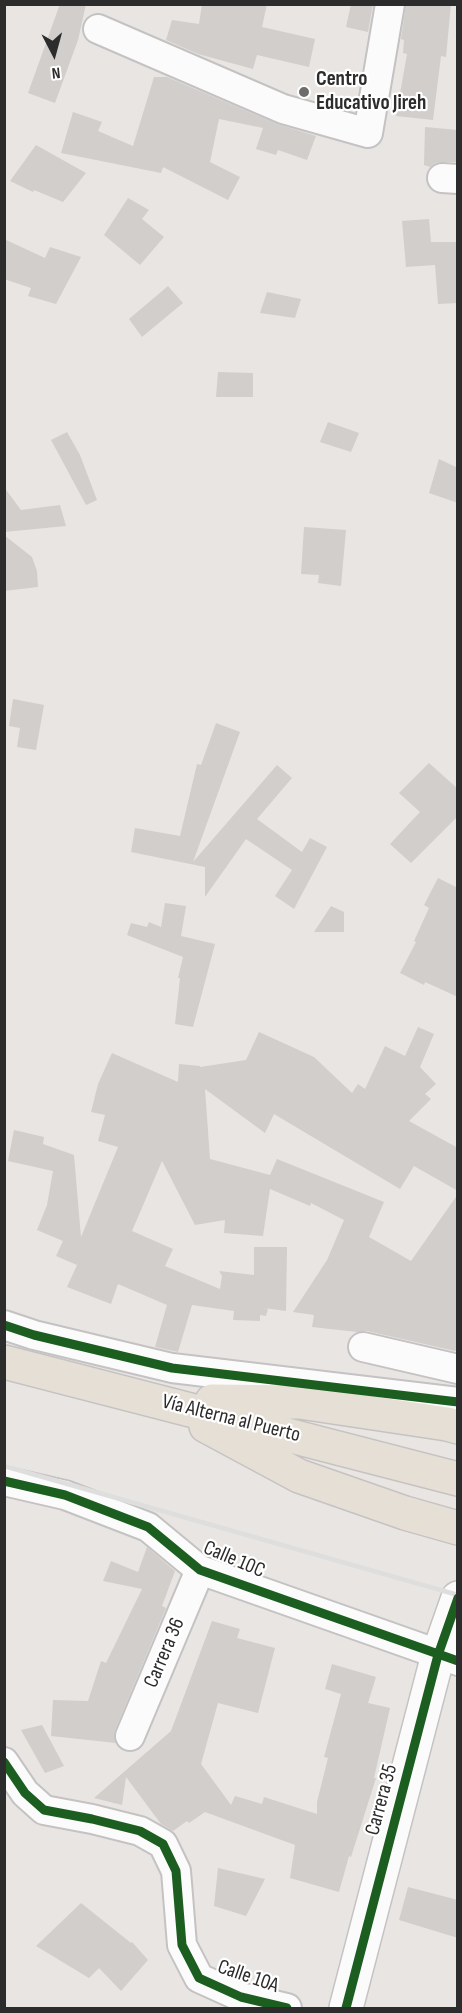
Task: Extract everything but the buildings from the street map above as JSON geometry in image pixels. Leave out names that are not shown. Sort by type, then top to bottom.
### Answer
[{"type":"main road","name":"Vía Alterna al Puerto","points":[[4,1362],[458,1479]]},
{"type":"main road","points":[[160,1401],[300,1402],[458,1427]]},
{"type":"main road","points":[[160,1401],[299,1476],[405,1513],[458,1528]]},
{"type":"street","points":[[98,29],[283,109],[368,133],[390,4]]},
{"type":"street","points":[[4,1325],[34,1335],[172,1368],[458,1402]]},
{"type":"street","points":[[363,1347],[458,1369]]},
{"type":"street","name":"Calle 10C","points":[[4,1480],[65,1495],[148,1527],[200,1570],[448,1658]]},
{"type":"street","name":"Carrera 36","points":[[129,1736],[200,1570]]},
{"type":"street","name":"Carrera 35","points":[[346,2008],[448,1658],[457,1600]]},
{"type":"street","name":"Calle 10A","points":[[4,1762],[25,1794],[44,1810],[140,1831],[164,1844],[176,1871],[182,1945],[198,1978],[241,1997],[287,2008]]},
{"type":"railway","points":[[4,1466],[458,1595]]},
{"type":"cycle path","points":[[4,1325],[34,1335],[172,1368],[458,1402]]},
{"type":"cycle path","points":[[4,1481],[65,1495],[148,1527],[200,1570],[458,1661]]},
{"type":"cycle path","points":[[346,2008],[438,1655],[458,1598]]},
{"type":"cycle path","points":[[4,1762],[25,1793],[44,1810],[140,1831],[163,1844],[176,1871],[182,1945],[199,1978],[241,1997],[287,2008]]},
{"type":"place","name":"Centro Educativo Jireh","points":[[304,92]]}]
